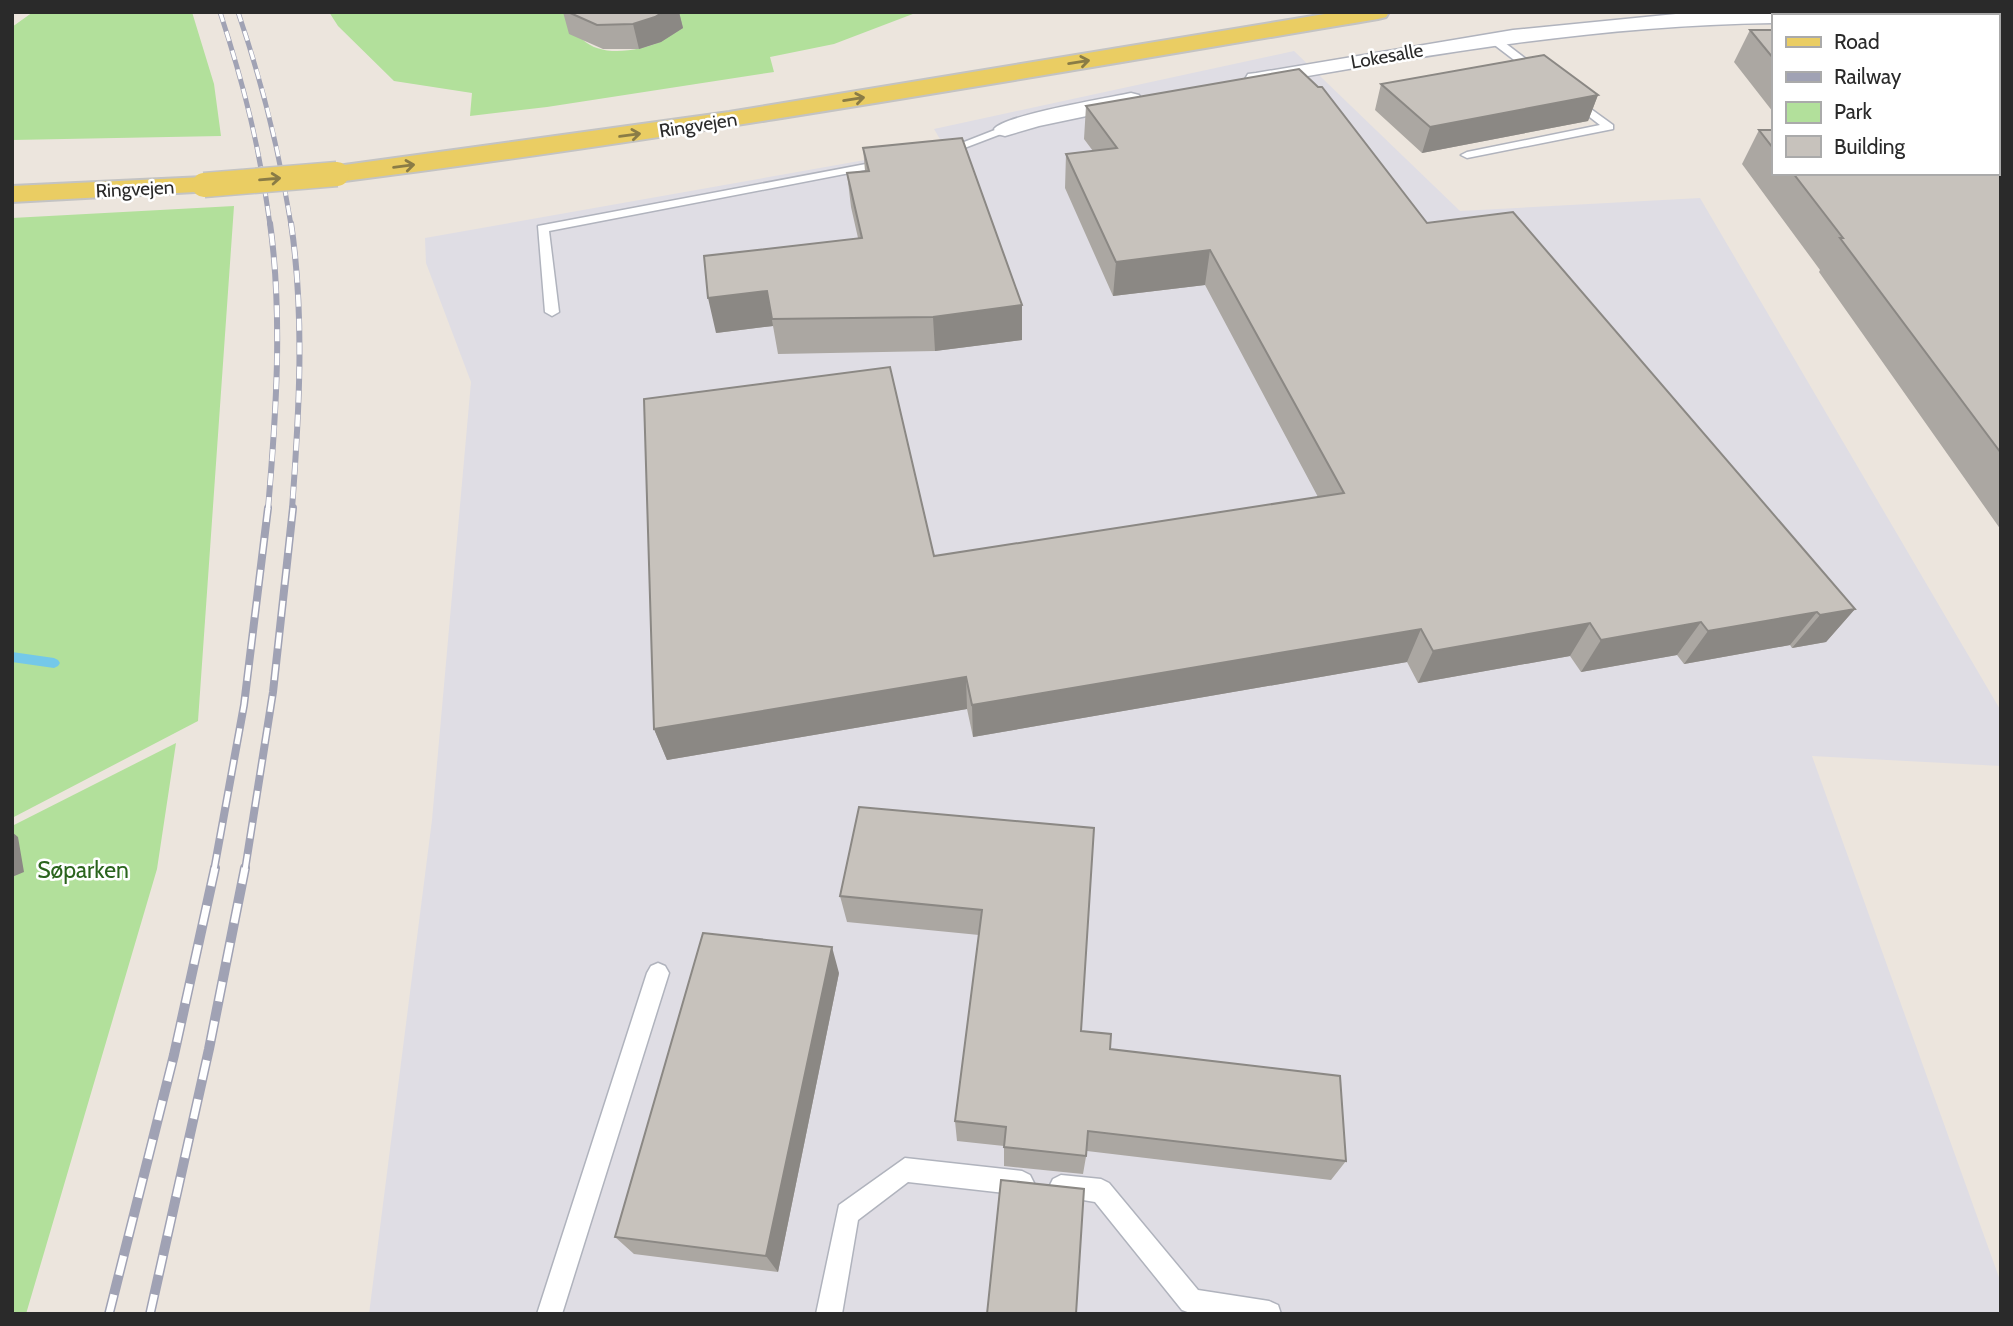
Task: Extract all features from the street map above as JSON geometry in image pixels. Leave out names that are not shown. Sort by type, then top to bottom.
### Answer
[{"type":"main road","points":[[1068,41],[1246,12]]},
{"type":"main road","name":"Ringvejen","points":[[12,194],[204,185],[337,174],[489,156],[678,128],[1378,12]]},
{"type":"main road","points":[[531,126],[558,122]]},
{"type":"street","name":"Lokesalle","points":[[1234,83],[1492,38],[1626,20],[1693,16],[1772,17]]},
{"type":"street","points":[[1005,129],[1034,120],[1154,96]]},
{"type":"lane","points":[[1492,38],[1546,79]]},
{"type":"lane","points":[[1522,73],[1536,71]]},
{"type":"lane","points":[[1467,155],[1609,127],[1567,95]]},
{"type":"lane","points":[[928,156],[953,151],[1005,129]]},
{"type":"lane","points":[[552,312],[542,229],[902,161]]},
{"type":"lane","points":[[549,1314],[659,973]]},
{"type":"lane","points":[[829,1314],[847,1213],[905,1170],[1101,1191],[1191,1301],[1269,1314]]},
{"type":"shaded area","points":[[1294,51],[1460,211],[1700,198],[2001,711],[2001,766],[1812,756],[2001,1283],[2001,1314],[369,1314],[432,820],[471,382],[426,263],[425,238],[944,146],[934,129]]},
{"type":"green space","points":[[33,12],[192,12],[214,84],[221,136],[12,140],[12,27]]},
{"type":"green space","points":[[329,12],[596,12],[582,39],[599,49],[620,51],[660,42],[663,12],[918,12],[834,44],[770,57],[774,72],[547,107],[470,116],[472,93],[394,81],[338,26]]},
{"type":"green space","points":[[234,206],[198,721],[12,818],[12,218]]},
{"type":"green space","name":"Søparken","points":[[176,743],[157,869],[26,1314],[12,1314],[12,826]]},
{"type":"building","points":[[568,12],[663,12],[633,24],[597,25]]},
{"type":"building","points":[[1750,30],[1772,30],[1772,57]]},
{"type":"building","points":[[1544,55],[1598,95],[1430,127],[1381,84]]},
{"type":"building","points":[[1299,69],[1318,87],[1322,87],[1427,223],[1513,212],[1855,609],[1820,615],[1817,612],[1708,631],[1701,622],[1601,640],[1590,623],[1433,651],[1421,629],[972,705],[966,677],[654,729],[644,399],[890,367],[934,556],[1344,493],[1210,250],[1116,262],[1066,154],[1117,148],[1086,106]]},
{"type":"building","points":[[1999,78],[2001,79],[2001,453],[1840,238],[1843,238],[1795,175],[1999,175]]},
{"type":"building","points":[[1759,130],[1772,130],[1772,147]]},
{"type":"building","points":[[962,138],[1022,305],[933,317],[772,319],[767,291],[708,298],[704,256],[862,238],[847,173],[869,171],[863,148]]},
{"type":"building","points":[[859,807],[1094,828],[1081,1031],[1111,1034],[1110,1049],[1340,1076],[1346,1161],[1088,1131],[1086,1156],[1004,1147],[1006,1127],[955,1121],[982,910],[840,896]]},
{"type":"building","points":[[703,933],[832,947],[766,1256],[615,1237]]},
{"type":"building","points":[[1001,1180],[1084,1189],[1076,1314],[987,1314]]},
{"type":"waterway","points":[[12,657],[54,663]]},
{"type":"railway","points":[[220,12],[250,117],[270,225]]},
{"type":"railway","points":[[238,12],[269,117],[291,225]]},
{"type":"railway","points":[[268,509],[276,402],[277,330],[270,223]]},
{"type":"railway","points":[[291,223],[299,330],[292,509]]},
{"type":"railway","points":[[214,870],[244,705],[268,508]]},
{"type":"railway","points":[[245,870],[273,692],[293,508]]},
{"type":"railway","points":[[109,1314],[174,1055],[215,868]]},
{"type":"railway","points":[[150,1314],[209,1049],[245,868]]}]
